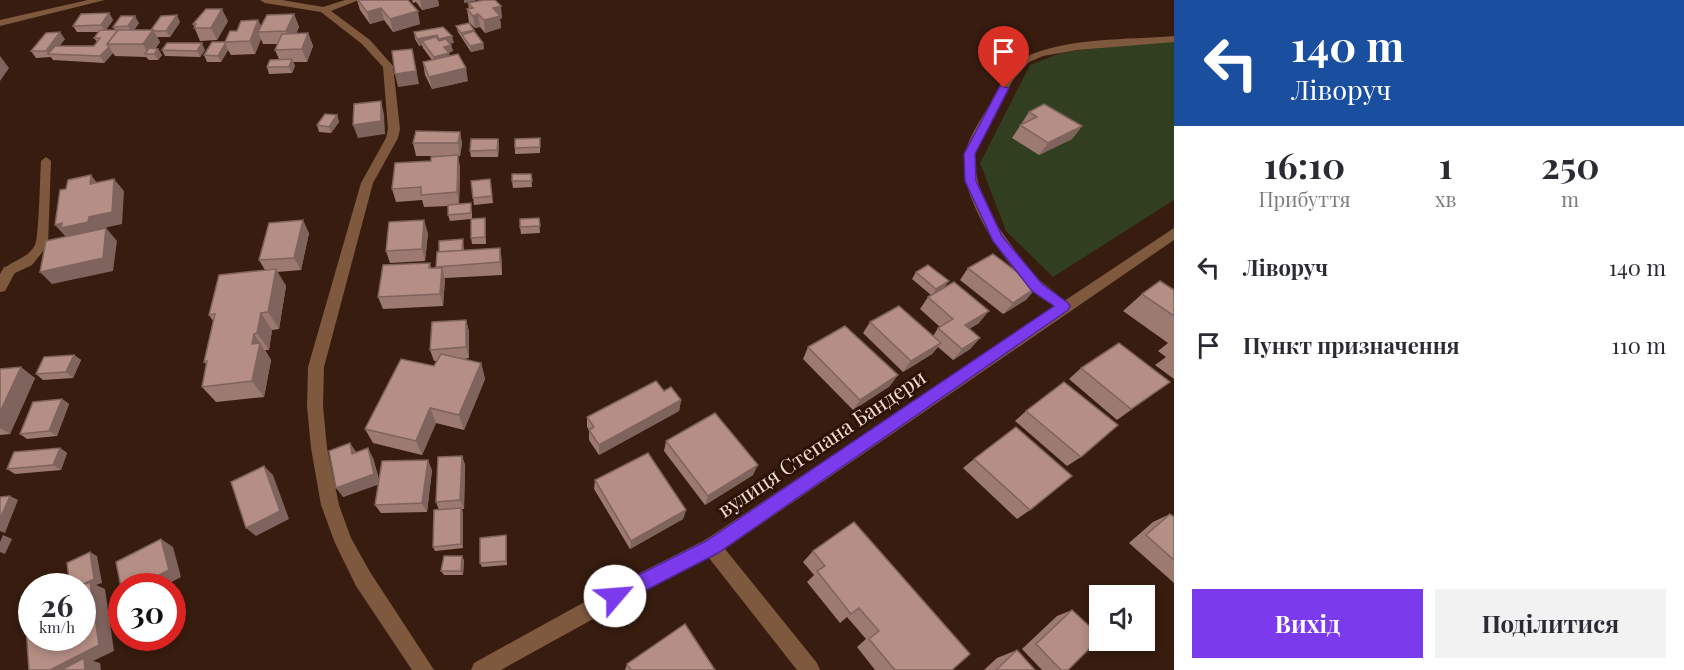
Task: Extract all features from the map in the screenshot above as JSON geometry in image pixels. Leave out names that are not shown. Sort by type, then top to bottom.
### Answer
[{"type":"street","points":[[0,23],[100,0]]},
{"type":"street","points":[[265,0],[324,10],[366,42],[388,66],[394,129],[392,138],[367,183],[316,366],[315,406],[319,448],[330,505],[344,543],[363,579],[424,670]]},
{"type":"street","points":[[324,10],[354,0]]},
{"type":"street","name":"вулиця Степана Бандери","points":[[481,670],[615,596],[712,547],[1174,233]]},
{"type":"street","points":[[0,287],[9,271]]},
{"type":"street","points":[[712,547],[810,670]]},
{"type":"lane","points":[[1064,306],[1037,287],[997,238],[971,181],[970,154],[984,122],[1013,72],[1024,61],[1042,53],[1062,49],[1174,39]]},
{"type":"lane","points":[[9,271],[28,262],[42,245],[46,161]]},
{"type":"green space","points":[[1174,40],[1174,200],[1053,277],[1006,231],[980,163],[1030,65],[1063,52]]},
{"type":"building","points":[[358,0],[408,0],[418,11],[390,19],[381,8],[367,12]]},
{"type":"building","points":[[495,0],[501,6],[493,8],[500,16],[484,20],[478,14],[473,16],[467,9],[473,8],[468,3]]},
{"type":"building","points":[[206,9],[222,9],[211,28],[194,28],[196,24],[193,24]]},
{"type":"building","points":[[109,13],[101,25],[73,26],[81,14]]},
{"type":"building","points":[[294,14],[286,31],[258,32],[267,15]]},
{"type":"building","points":[[177,15],[166,31],[151,30],[161,16]]},
{"type":"building","points":[[121,16],[135,16],[128,26],[113,27]]},
{"type":"building","points":[[258,20],[250,41],[225,42],[230,31],[237,31],[241,21]]},
{"type":"building","points":[[469,23],[474,30],[461,33],[456,26]]},
{"type":"building","points":[[443,27],[452,36],[439,39],[437,35],[417,39],[414,32]]},
{"type":"building","points":[[100,30],[118,30],[107,44],[109,47],[100,56],[48,54],[55,46],[94,46],[100,38],[94,38]]},
{"type":"building","points":[[118,30],[153,30],[143,44],[107,44]]},
{"type":"building","points":[[474,31],[483,43],[470,46],[462,35]]},
{"type":"building","points":[[60,32],[46,51],[31,51],[46,33]]},
{"type":"building","points":[[308,33],[302,49],[275,50],[282,34]]},
{"type":"building","points":[[436,37],[439,41],[446,39],[451,45],[444,47],[449,53],[434,57],[422,41]]},
{"type":"building","points":[[212,42],[226,42],[218,56],[204,55]]},
{"type":"building","points":[[167,43],[202,43],[197,51],[162,50]]},
{"type":"building","points":[[149,48],[158,49],[154,54],[145,54]]},
{"type":"building","points":[[412,49],[416,71],[395,74],[392,51]]},
{"type":"building","points":[[458,54],[466,68],[429,77],[423,62]]},
{"type":"building","points":[[292,59],[289,67],[267,67],[270,60]]},
{"type":"building","points":[[381,101],[381,121],[353,125],[354,104]]},
{"type":"building","points":[[1044,104],[1082,126],[1048,143],[1020,125],[1037,117],[1029,112]]},
{"type":"building","points":[[325,114],[337,115],[329,127],[317,125]]},
{"type":"building","points":[[416,131],[460,132],[458,143],[413,143]]},
{"type":"building","points":[[540,138],[540,147],[515,148],[515,139]]},
{"type":"building","points":[[471,139],[498,139],[497,150],[470,151]]},
{"type":"building","points":[[458,155],[457,192],[421,195],[421,187],[392,189],[395,163],[431,161],[431,157]]},
{"type":"building","points":[[512,174],[531,174],[532,181],[512,181]]},
{"type":"building","points":[[91,175],[90,184],[114,179],[112,212],[89,217],[88,222],[61,228],[62,223],[55,225],[60,190],[66,189],[68,180]]},
{"type":"building","points":[[490,179],[492,196],[473,198],[471,181]]},
{"type":"building","points":[[471,203],[471,213],[448,215],[448,205]]},
{"type":"building","points":[[485,218],[485,237],[471,238],[471,219]]},
{"type":"building","points":[[539,218],[540,226],[520,227],[520,219]]},
{"type":"building","points":[[303,220],[294,258],[259,260],[269,223]]},
{"type":"building","points":[[424,220],[422,249],[386,251],[389,222]]},
{"type":"building","points":[[106,228],[103,258],[40,272],[46,241]]},
{"type":"building","points":[[463,239],[462,251],[439,252],[439,241]]},
{"type":"building","points":[[500,248],[500,262],[436,267],[437,252]]},
{"type":"building","points":[[993,254],[1037,287],[1013,303],[968,268]]},
{"type":"building","points":[[430,263],[429,268],[442,268],[440,294],[378,297],[383,265]]},
{"type":"building","points":[[928,265],[949,281],[936,289],[916,272]]},
{"type":"building","points":[[276,269],[268,312],[261,313],[257,333],[254,334],[252,344],[260,343],[252,381],[202,387],[207,361],[204,362],[215,314],[209,315],[219,275]]},
{"type":"building","points":[[1160,281],[1174,290],[1174,316],[1142,294]]},
{"type":"building","points":[[954,282],[989,311],[965,325],[980,338],[962,349],[938,328],[953,319],[928,297]]},
{"type":"building","points":[[899,306],[941,343],[911,361],[870,322]]},
{"type":"building","points":[[466,320],[466,347],[430,350],[432,322]]},
{"type":"building","points":[[845,326],[898,375],[860,400],[808,347]]},
{"type":"building","points":[[1119,343],[1170,382],[1131,409],[1081,368]]},
{"type":"building","points":[[441,354],[481,363],[459,415],[430,408],[416,441],[365,429],[401,359],[434,366]]},
{"type":"building","points":[[74,355],[66,372],[36,374],[44,357]]},
{"type":"building","points":[[21,367],[0,412],[0,369]]},
{"type":"building","points":[[656,381],[664,391],[671,387],[681,400],[599,445],[589,430],[594,427],[587,417]]},
{"type":"building","points":[[1064,382],[1118,425],[1081,457],[1026,411]]},
{"type":"building","points":[[62,399],[49,431],[20,434],[33,402]]},
{"type":"building","points":[[715,413],[758,465],[708,496],[666,441]]},
{"type":"building","points":[[1016,427],[1072,476],[1030,510],[974,459]]},
{"type":"building","points":[[350,443],[352,454],[368,448],[374,474],[336,488],[329,451]]},
{"type":"building","points":[[60,448],[53,465],[7,469],[14,452]]},
{"type":"building","points":[[648,453],[686,510],[631,541],[595,480]]},
{"type":"building","points":[[462,456],[460,500],[436,502],[438,457]]},
{"type":"building","points":[[428,460],[422,503],[375,505],[382,461]]},
{"type":"building","points":[[264,466],[280,511],[246,528],[231,482]]},
{"type":"building","points":[[10,496],[0,519],[0,497]]},
{"type":"building","points":[[461,508],[461,544],[433,547],[434,510]]},
{"type":"building","points":[[1170,514],[1174,517],[1174,560],[1146,535]]},
{"type":"building","points":[[854,522],[970,654],[952,670],[895,670],[869,639],[879,631],[859,608],[851,614],[817,571],[825,566],[813,551]]},
{"type":"building","points":[[506,535],[506,561],[480,563],[480,538]]},
{"type":"building","points":[[161,539],[169,570],[163,573],[118,573],[116,562]]},
{"type":"building","points":[[90,552],[93,573],[68,573],[67,563]]},
{"type":"building","points":[[444,556],[462,556],[461,571],[441,571]]},
{"type":"building","points":[[1072,610],[1089,626],[1089,649],[1068,670],[1061,670],[1036,644]]},
{"type":"building","points":[[96,624],[99,645],[96,647]]},
{"type":"building","points":[[685,624],[715,670],[631,670],[627,664]]},
{"type":"building","points":[[1017,650],[1035,670],[996,670]]},
{"type":"building","points":[[28,651],[87,651],[50,670],[29,670]]},
{"type":"building","points":[[84,658],[85,670],[61,670]]},
{"type":"route","points":[[615,596],[712,547],[1064,306],[1037,287],[997,238],[971,181],[970,154],[984,122],[1004,88]]}]
